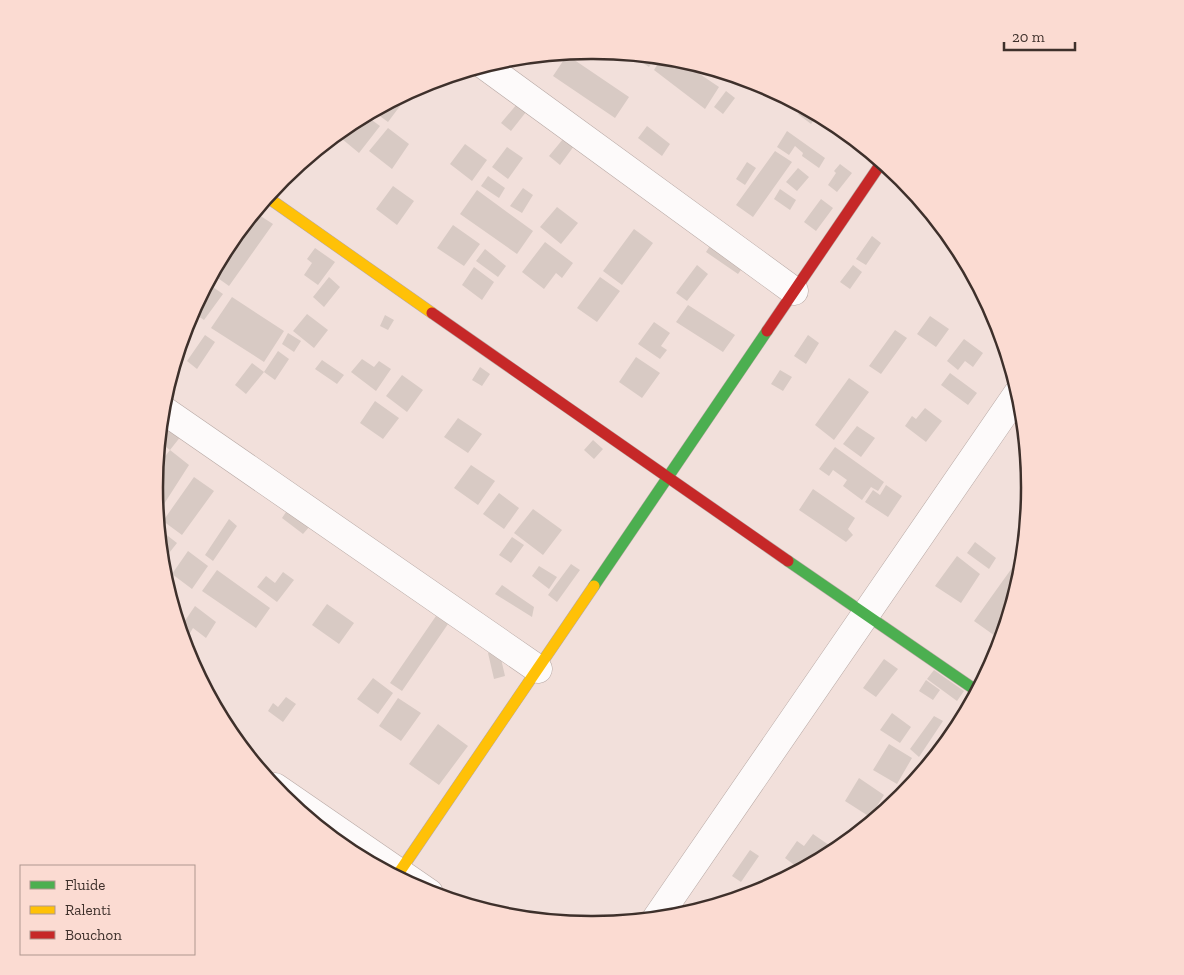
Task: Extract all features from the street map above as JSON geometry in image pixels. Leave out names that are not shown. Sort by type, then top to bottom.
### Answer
[{"type":"street","points":[[492,71],[794,291]]},
{"type":"street","points":[[400,871],[878,168]]},
{"type":"street","points":[[273,201],[667,478],[866,616],[972,686]]},
{"type":"street","points":[[662,911],[1012,401]]},
{"type":"street","points":[[170,414],[538,669]]},
{"type":"street","points":[[329,826],[342,836]]},
{"type":"building","points":[[564,60],[574,60],[629,97],[615,118],[553,76]]},
{"type":"building","points":[[641,61],[652,63],[649,67]]},
{"type":"building","points":[[658,64],[696,71],[719,87],[705,109],[654,70]]},
{"type":"building","points":[[726,91],[735,98],[723,114],[714,107]]},
{"type":"building","points":[[402,103],[388,122],[379,115]]},
{"type":"building","points":[[517,104],[526,112],[511,131],[501,123]]},
{"type":"building","points":[[799,112],[813,121],[811,124],[798,114]]},
{"type":"building","points":[[372,120],[380,126],[359,153],[342,139]]},
{"type":"building","points":[[647,126],[670,144],[662,156],[638,138]]},
{"type":"building","points":[[388,128],[409,144],[392,169],[369,151]]},
{"type":"building","points":[[787,131],[825,158],[819,168],[802,156],[803,153],[795,146],[789,155],[777,147]]},
{"type":"building","points":[[563,139],[574,146],[560,165],[549,156]]},
{"type":"building","points":[[465,144],[487,160],[472,181],[450,164]]},
{"type":"building","points":[[507,147],[523,158],[508,179],[492,167]]},
{"type":"building","points":[[775,151],[792,162],[753,217],[736,205]]},
{"type":"building","points":[[747,162],[756,168],[745,185],[736,179]]},
{"type":"building","points":[[840,164],[852,173],[837,192],[828,185],[836,173],[834,171]]},
{"type":"building","points":[[798,168],[809,177],[797,191],[786,182]]},
{"type":"building","points":[[488,176],[505,188],[499,198],[481,186]]},
{"type":"building","points":[[393,186],[414,201],[397,225],[376,209]]},
{"type":"building","points":[[523,188],[533,195],[522,213],[510,206]]},
{"type":"building","points":[[780,189],[796,200],[790,210],[774,199]]},
{"type":"building","points":[[477,190],[533,231],[517,254],[460,214]]},
{"type":"building","points":[[821,199],[833,208],[816,231],[804,222]]},
{"type":"building","points":[[557,207],[578,223],[561,244],[540,227]]},
{"type":"building","points":[[261,216],[273,224],[229,286],[218,278],[236,249]]},
{"type":"building","points":[[453,225],[480,244],[464,266],[437,248]]},
{"type":"building","points":[[634,229],[653,243],[622,285],[603,271]]},
{"type":"building","points":[[872,236],[881,243],[866,265],[856,259]]},
{"type":"building","points":[[713,241],[746,263],[738,274],[706,252]]},
{"type":"building","points":[[545,242],[573,263],[562,278],[556,273],[544,289],[522,272]]},
{"type":"building","points":[[315,248],[335,262],[318,285],[304,275],[312,263],[307,259]]},
{"type":"building","points":[[485,249],[506,266],[498,277],[476,261]]},
{"type":"building","points":[[697,265],[708,274],[687,301],[676,293]]},
{"type":"building","points":[[853,265],[862,272],[850,289],[840,282]]},
{"type":"building","points":[[474,267],[494,282],[482,300],[462,285]]},
{"type":"building","points":[[329,277],[340,287],[324,307],[313,297]]},
{"type":"building","points":[[600,277],[620,291],[597,322],[577,308]]},
{"type":"building","points":[[213,287],[223,294],[204,320],[199,317]]},
{"type":"building","points":[[232,297],[284,331],[264,362],[211,328]]},
{"type":"building","points":[[688,305],[735,335],[723,352],[676,322]]},
{"type":"building","points":[[307,314],[328,330],[314,348],[293,331]]},
{"type":"building","points":[[385,315],[394,320],[388,330],[380,326]]},
{"type":"building","points":[[930,316],[949,329],[936,347],[917,334]]},
{"type":"building","points":[[654,322],[670,333],[661,346],[667,350],[660,359],[638,344]]},
{"type":"building","points":[[895,330],[907,338],[881,374],[869,366]]},
{"type":"building","points":[[288,333],[301,341],[294,352],[282,344]]},
{"type":"building","points":[[205,335],[215,342],[197,369],[187,361]]},
{"type":"building","points":[[808,335],[819,343],[806,364],[794,356]]},
{"type":"building","points":[[964,339],[983,353],[973,367],[965,361],[958,370],[947,361]]},
{"type":"building","points":[[278,351],[289,359],[275,380],[264,372]]},
{"type":"building","points":[[636,357],[660,373],[642,398],[619,382]]},
{"type":"building","points":[[362,359],[374,367],[379,361],[391,369],[376,391],[351,372]]},
{"type":"building","points":[[322,360],[344,375],[337,384],[315,369]]},
{"type":"building","points":[[252,363],[264,372],[246,394],[235,385]]},
{"type":"building","points":[[480,367],[490,374],[482,386],[472,380]]},
{"type":"building","points":[[780,370],[792,377],[783,391],[771,384]]},
{"type":"building","points":[[950,373],[977,393],[968,405],[941,385]]},
{"type":"building","points":[[402,375],[423,390],[407,412],[386,396]]},
{"type":"building","points":[[849,378],[869,392],[834,440],[815,425]]},
{"type":"building","points":[[375,401],[399,418],[383,439],[360,423]]},
{"type":"building","points":[[925,408],[942,421],[926,442],[905,426],[912,416],[916,419]]},
{"type":"building","points":[[458,418],[482,434],[468,453],[444,437]]},
{"type":"building","points":[[168,426],[181,436],[170,450],[165,447]]},
{"type":"building","points":[[857,426],[875,438],[861,457],[843,444]]},
{"type":"building","points":[[593,440],[603,449],[594,459],[584,450]]},
{"type":"building","points":[[835,447],[884,482],[878,491],[871,487],[862,500],[843,486],[847,480],[833,470],[829,476],[819,469]]},
{"type":"building","points":[[170,450],[189,465],[164,505],[163,488],[164,458]]},
{"type":"building","points":[[471,465],[495,481],[478,505],[454,488]]},
{"type":"building","points":[[194,477],[214,491],[182,535],[165,522],[164,519]]},
{"type":"building","points":[[886,485],[902,496],[888,517],[865,502],[873,490],[880,495]]},
{"type":"building","points":[[813,489],[855,518],[848,529],[853,535],[846,542],[799,510]]},
{"type":"building","points":[[499,493],[519,508],[504,529],[483,514]]},
{"type":"building","points":[[288,509],[310,526],[303,534],[282,518]]},
{"type":"building","points":[[533,509],[562,530],[543,555],[514,533]]},
{"type":"building","points":[[229,519],[237,526],[213,561],[205,555]]},
{"type":"building","points":[[166,534],[177,543],[169,554]]},
{"type":"building","points":[[512,537],[524,545],[511,563],[499,555]]},
{"type":"building","points":[[975,542],[996,558],[989,569],[967,553]]},
{"type":"building","points":[[188,551],[208,566],[192,589],[172,574]]},
{"type":"building","points":[[957,556],[980,574],[961,603],[935,586]]},
{"type":"building","points":[[571,564],[580,570],[557,602],[548,595]]},
{"type":"building","points":[[539,566],[557,577],[549,589],[532,576]]},
{"type":"building","points":[[1012,568],[1013,569],[994,635],[974,621]]},
{"type":"building","points":[[217,570],[270,608],[256,628],[202,591]]},
{"type":"building","points":[[283,572],[294,580],[277,602],[257,587],[266,576],[275,583]]},
{"type":"building","points":[[502,585],[534,607],[532,617],[495,594]]},
{"type":"building","points":[[327,604],[354,623],[339,644],[312,625]]},
{"type":"building","points":[[195,606],[216,622],[206,638],[193,628],[189,632],[185,621]]},
{"type":"building","points":[[436,616],[448,624],[402,691],[390,683]]},
{"type":"building","points":[[499,650],[505,676],[494,679],[488,653]]},
{"type":"building","points":[[884,659],[898,669],[876,697],[863,688]]},
{"type":"building","points":[[934,670],[964,691],[957,701],[927,679]]},
{"type":"building","points":[[373,678],[393,693],[378,714],[357,699]]},
{"type":"building","points":[[926,680],[940,690],[933,700],[919,691]]},
{"type":"building","points":[[286,697],[296,704],[283,722],[268,711],[273,703],[278,707]]},
{"type":"building","points":[[398,698],[421,713],[401,741],[379,726]]},
{"type":"building","points":[[892,713],[911,727],[900,743],[880,730]]},
{"type":"building","points":[[934,716],[943,721],[919,757],[910,749]]},
{"type":"building","points":[[438,724],[468,746],[439,785],[409,764]]},
{"type":"building","points":[[889,744],[912,758],[897,784],[873,770]]},
{"type":"building","points":[[859,778],[884,795],[874,811],[868,816],[845,801]]},
{"type":"building","points":[[813,834],[829,845],[795,865],[785,858],[797,841],[804,846]]},
{"type":"building","points":[[750,850],[759,856],[741,882],[732,876]]},
{"type":"traffic: fast","points":[[594,586],[767,331]]},
{"type":"traffic: fast","points":[[788,561],[971,687]]},
{"type":"traffic: slow","points":[[273,201],[432,313]]},
{"type":"traffic: slow","points":[[400,871],[594,586]]},
{"type":"traffic: jam","points":[[767,331],[878,168]]},
{"type":"traffic: jam","points":[[432,313],[788,561]]}]
